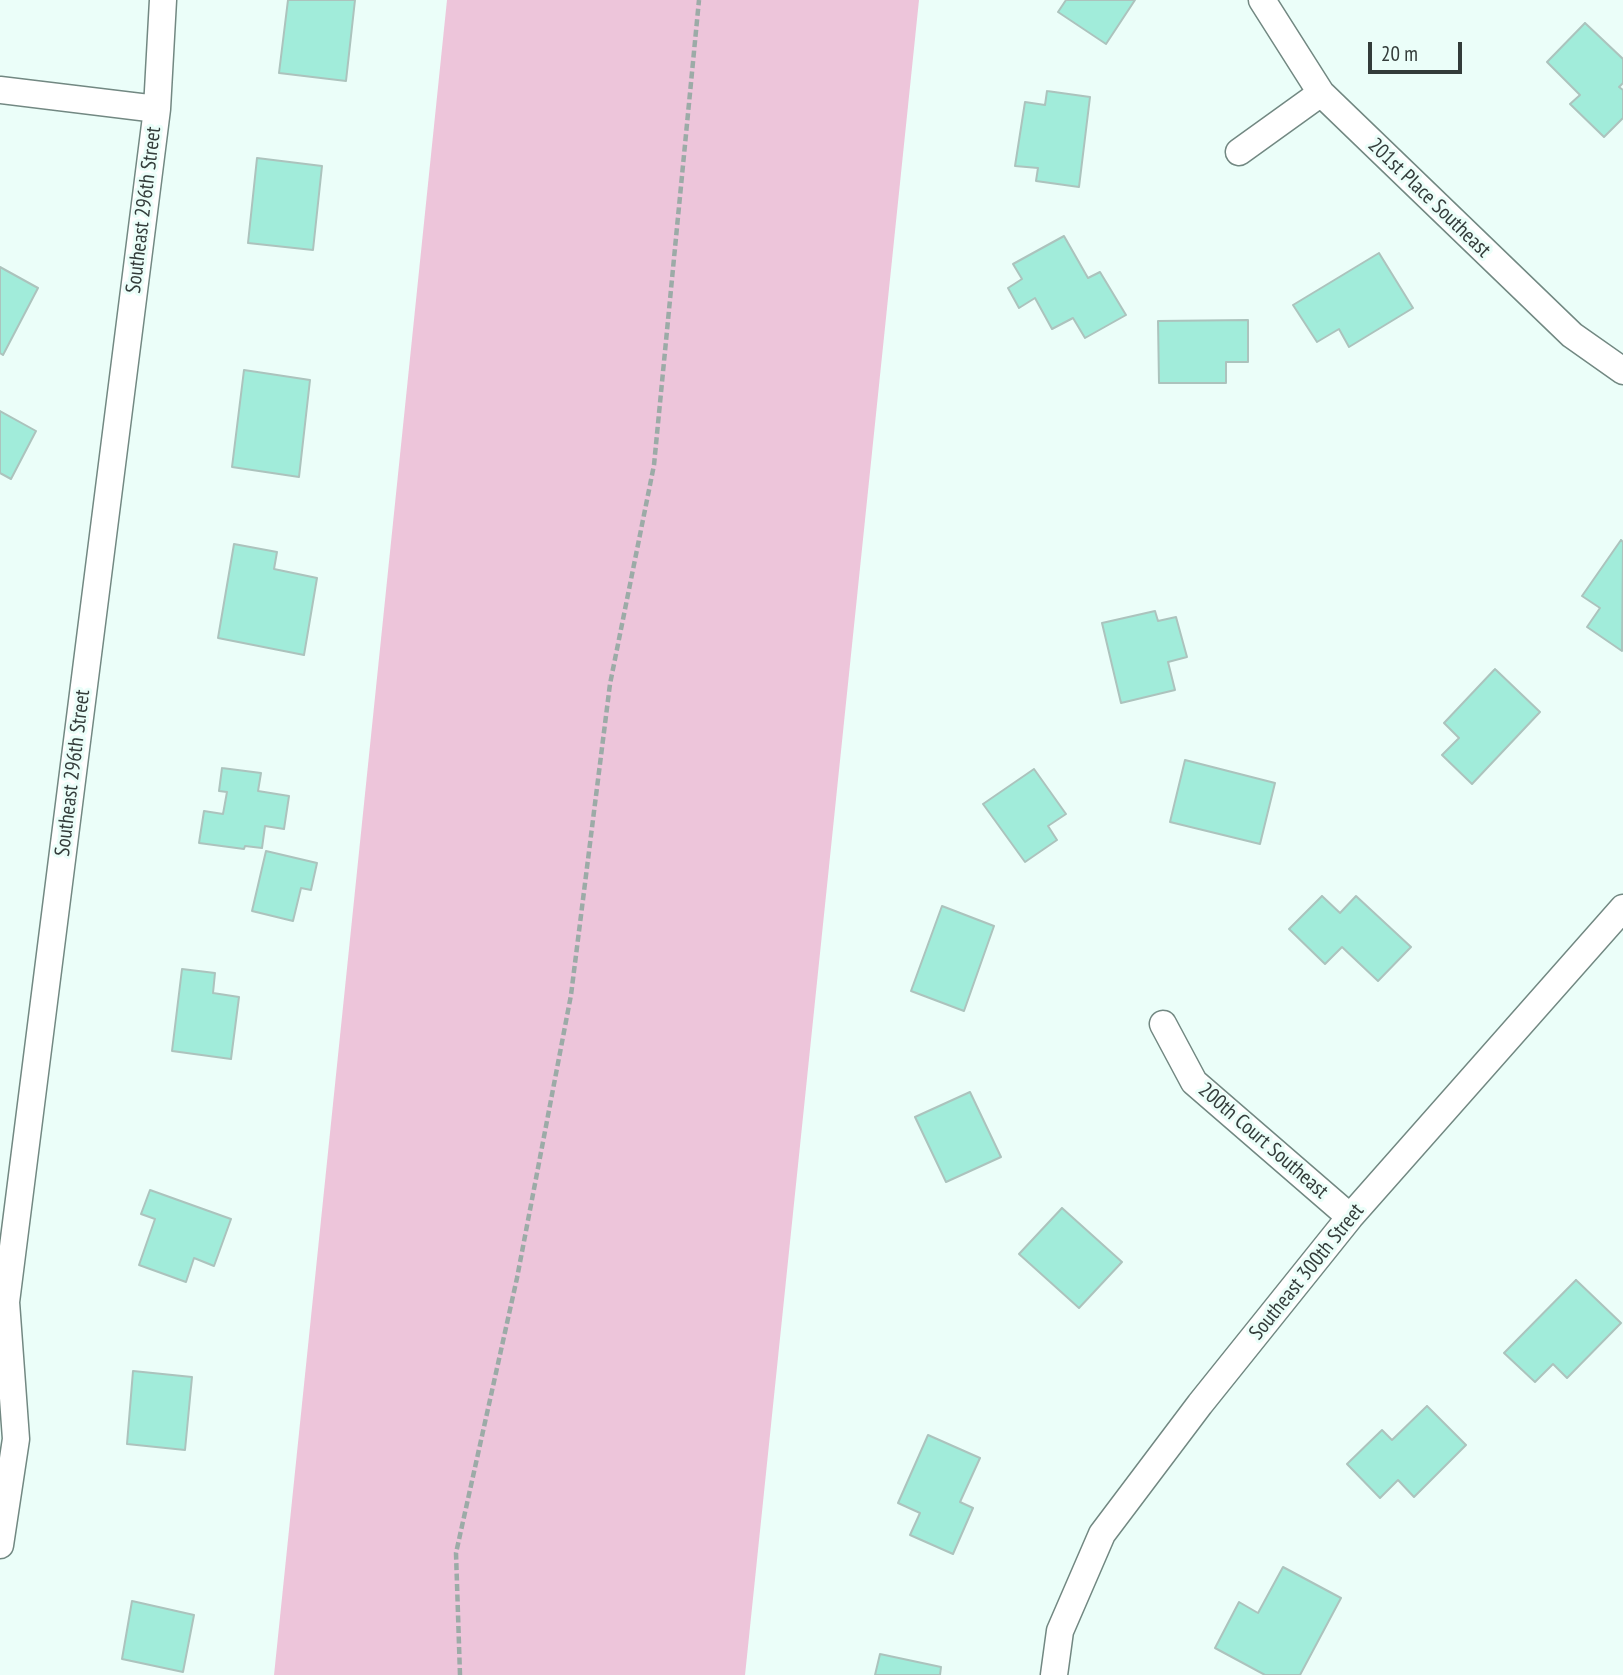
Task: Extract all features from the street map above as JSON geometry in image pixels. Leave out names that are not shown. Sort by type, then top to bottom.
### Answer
[{"type":"street","name":"Southeast 296th Street","points":[[0,1545],[16,1439],[3,1301],[157,109],[163,0]]},
{"type":"street","name":"201st Place Southeast","points":[[1262,0],[1321,93],[1572,335],[1623,371]]},
{"type":"street","points":[[0,90],[157,109]]},
{"type":"street","points":[[1239,152],[1321,93]]},
{"type":"street","name":"Southeast 300th Street","points":[[1054,1675],[1060,1632],[1102,1534],[1200,1404],[1350,1217],[1623,908]]},
{"type":"street","name":"200th Court Southeast","points":[[1163,1024],[1194,1082],[1350,1217]]},
{"type":"path","points":[[460,1675],[456,1553],[517,1278],[571,995],[610,684],[654,465],[699,0]]},
{"type":"shaded area","points":[[447,0],[919,0],[745,1675],[274,1675]]},
{"type":"building","points":[[288,0],[355,0],[346,81],[279,73]]},
{"type":"building","points":[[1066,0],[1135,0],[1106,44],[1058,12]]},
{"type":"building","points":[[1585,23],[1623,59],[1623,83],[1619,87],[1623,90],[1623,118],[1604,137],[1570,104],[1580,95],[1547,62]]},
{"type":"building","points":[[1047,91],[1090,97],[1079,187],[1036,181],[1038,168],[1015,166],[1025,102],[1045,105]]},
{"type":"building","points":[[257,158],[322,166],[313,250],[248,243]]},
{"type":"building","points":[[1064,236],[1088,278],[1100,272],[1126,315],[1085,338],[1073,318],[1052,329],[1035,298],[1019,308],[1008,288],[1022,279],[1013,264]]},
{"type":"building","points":[[1379,253],[1413,308],[1349,347],[1339,329],[1317,342],[1293,305]]},
{"type":"building","points":[[0,267],[38,288],[3,355],[0,353]]},
{"type":"building","points":[[1248,320],[1248,362],[1226,362],[1226,383],[1159,383],[1158,321]]},
{"type":"building","points":[[244,370],[310,380],[299,477],[232,467]]},
{"type":"building","points":[[0,411],[36,431],[11,479],[0,473]]},
{"type":"building","points":[[1621,540],[1622,651],[1587,627],[1600,608],[1582,596]]},
{"type":"building","points":[[234,544],[277,552],[274,569],[317,578],[304,655],[218,638]]},
{"type":"building","points":[[1155,611],[1158,621],[1176,617],[1187,657],[1168,662],[1175,690],[1121,703],[1102,623]]},
{"type":"building","points":[[1495,669],[1540,712],[1472,784],[1442,755],[1459,738],[1444,723]]},
{"type":"building","points":[[1185,760],[1275,783],[1260,844],[1170,822]]},
{"type":"building","points":[[222,768],[261,773],[258,791],[289,796],[284,829],[265,826],[262,848],[245,846],[244,849],[199,843],[204,811],[223,814],[227,792],[219,791]]},
{"type":"building","points":[[1034,769],[1066,814],[1048,826],[1057,840],[1025,862],[983,804]]},
{"type":"building","points":[[266,851],[317,863],[311,890],[301,888],[293,921],[252,911]]},
{"type":"building","points":[[1322,896],[1340,913],[1356,896],[1411,947],[1378,981],[1342,947],[1325,964],[1289,929]]},
{"type":"building","points":[[942,906],[994,926],[964,1011],[911,991]]},
{"type":"building","points":[[182,969],[215,973],[213,993],[239,997],[231,1059],[172,1051]]},
{"type":"building","points":[[970,1092],[1001,1157],[946,1182],[915,1117]]},
{"type":"building","points":[[150,1190],[231,1219],[214,1266],[194,1258],[186,1282],[139,1265],[155,1219],[141,1214]]},
{"type":"building","points":[[1062,1208],[1122,1262],[1079,1308],[1019,1254]]},
{"type":"building","points":[[1576,1280],[1621,1323],[1567,1378],[1553,1364],[1535,1382],[1504,1353]]},
{"type":"building","points":[[133,1371],[192,1377],[185,1450],[127,1444]]},
{"type":"building","points":[[1427,1406],[1466,1445],[1414,1497],[1398,1480],[1380,1498],[1347,1464],[1382,1430],[1392,1440]]},
{"type":"building","points":[[928,1435],[980,1458],[960,1502],[973,1508],[953,1554],[910,1535],[920,1513],[898,1503]]},
{"type":"building","points":[[1283,1567],[1341,1598],[1300,1675],[1265,1675],[1215,1648],[1239,1602],[1258,1613]]},
{"type":"building","points":[[132,1601],[194,1615],[183,1672],[122,1659]]},
{"type":"building","points":[[880,1654],[941,1667],[940,1675],[875,1675]]}]
